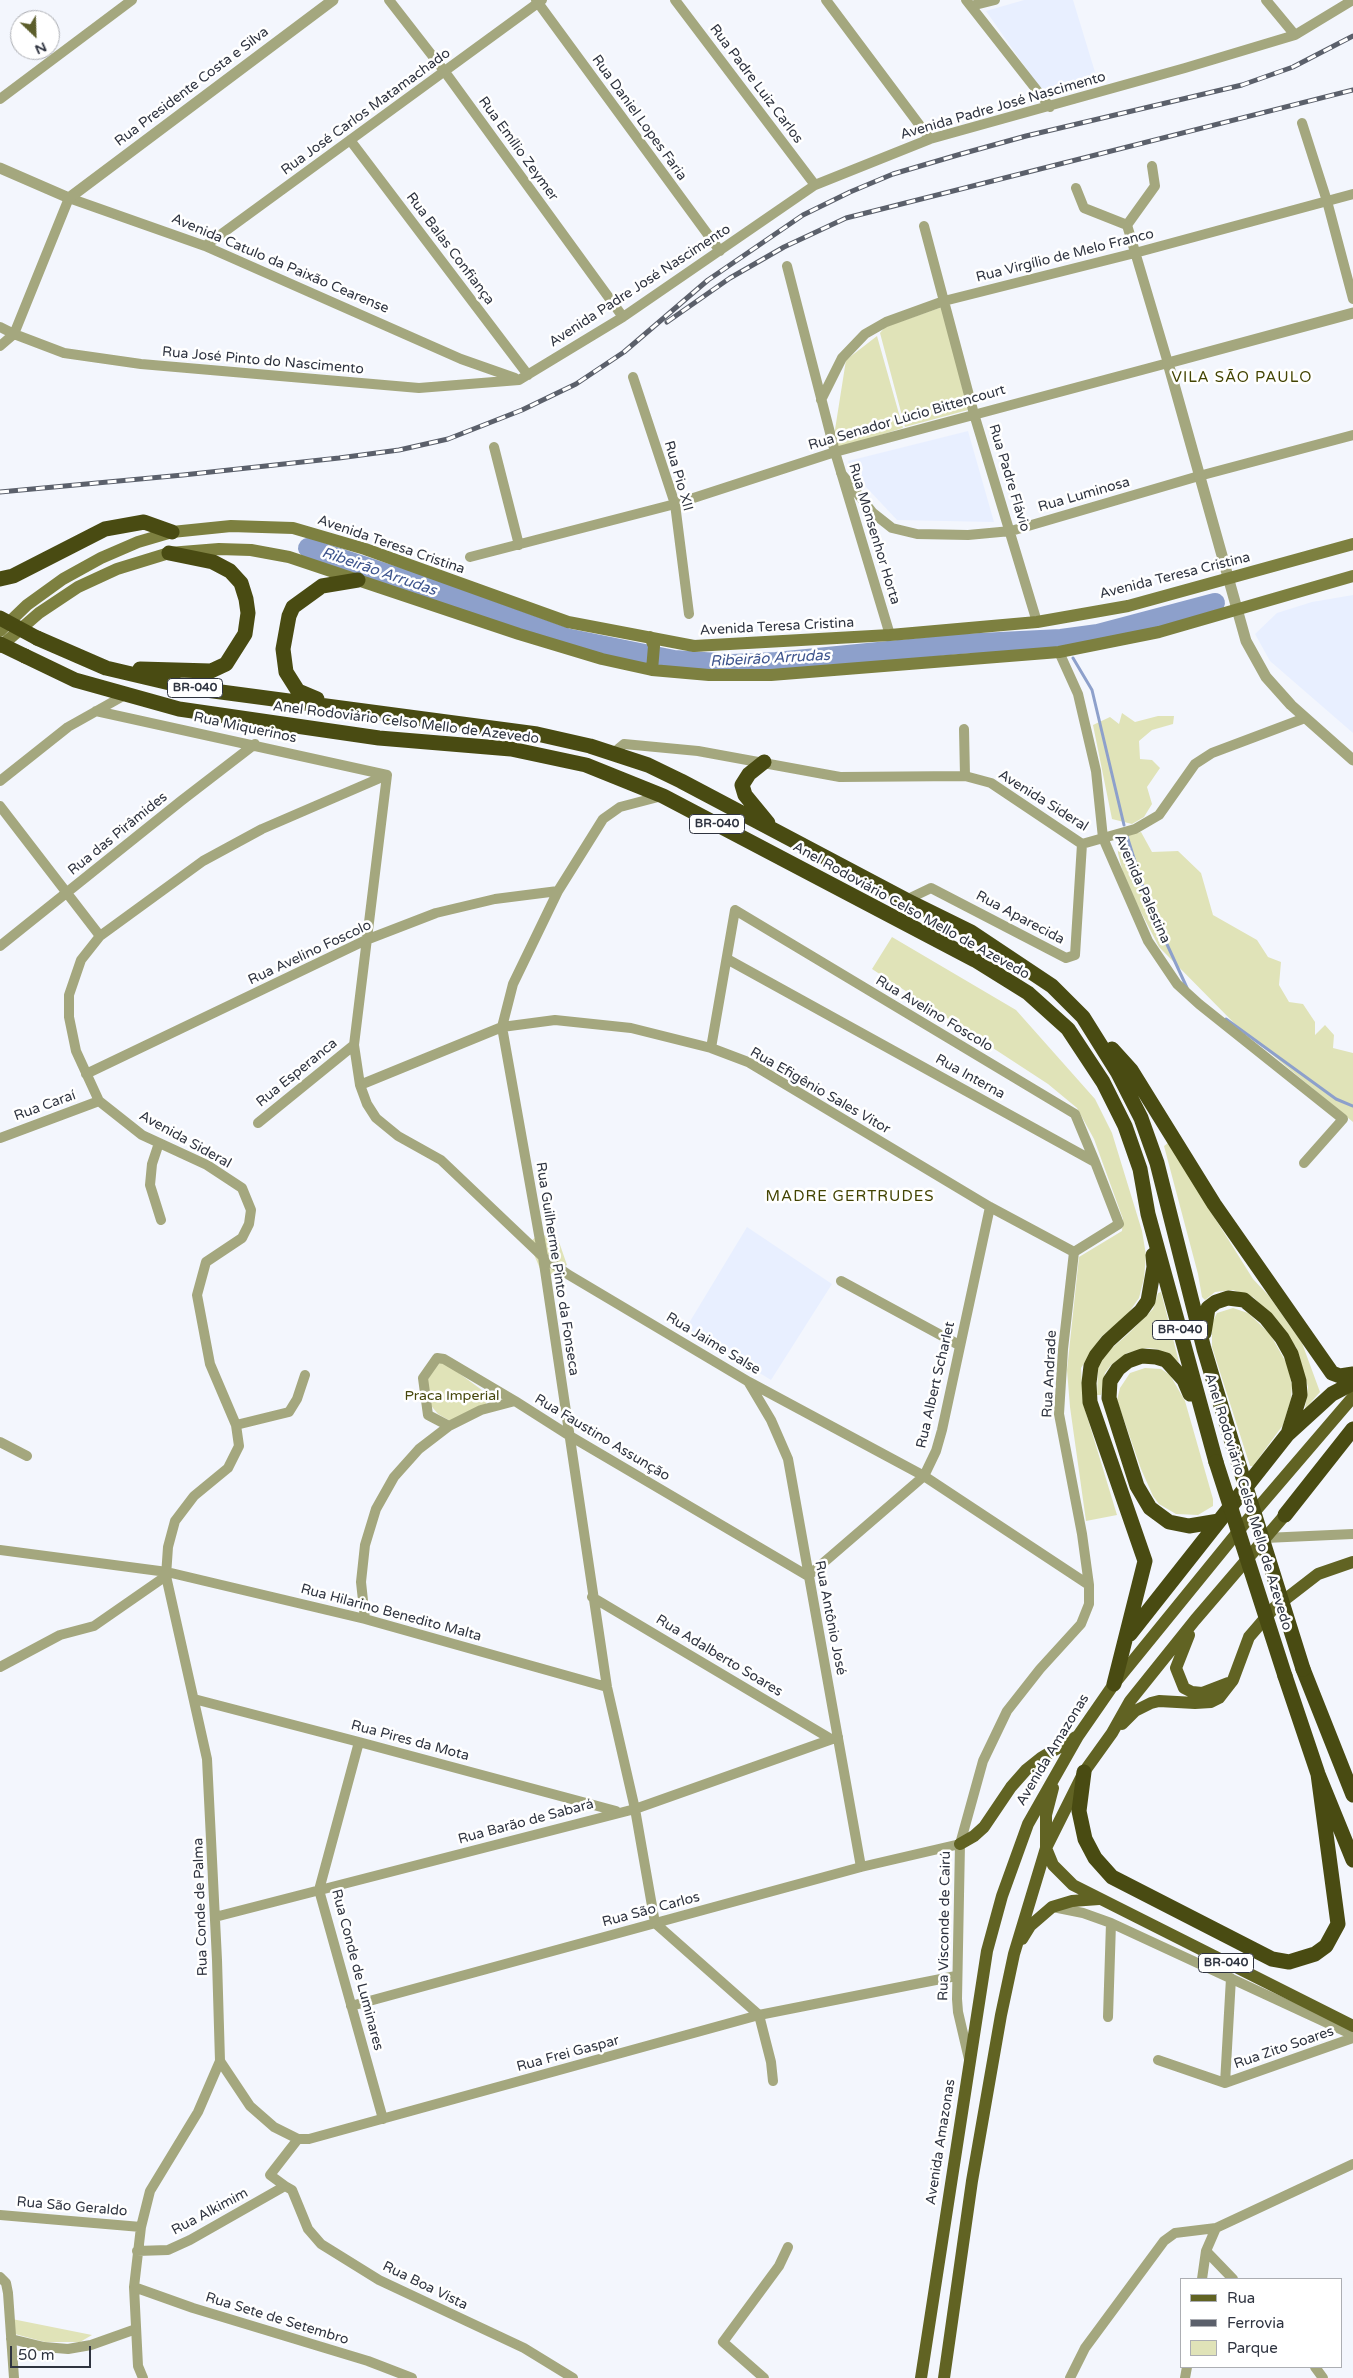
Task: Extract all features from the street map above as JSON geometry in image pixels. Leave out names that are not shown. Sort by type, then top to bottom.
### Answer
[{"type":"highway","points":[[0,579],[13,576],[105,529],[144,522],[172,532]]},
{"type":"highway","points":[[106,668],[211,671],[226,664],[237,649],[245,634],[248,613],[241,583],[230,571],[213,562],[169,553]]},
{"type":"highway","points":[[358,580],[322,586],[294,607],[286,628],[283,660],[286,672],[298,692],[360,711]]},
{"type":"highway","name":"Anel Rodoviário Celso Mello de Azevedo","points":[[0,618],[37,638],[106,668],[191,688],[537,734],[590,746],[648,765],[971,932],[1052,986],[1083,1017],[1118,1073],[1141,1118],[1158,1163],[1204,1350],[1234,1448],[1303,1669],[1353,1794]]},
{"type":"highway","name":"Anel Rodoviário Celso Mello de Azevedo","points":[[0,645],[75,680],[179,709],[379,738],[512,750],[586,765],[663,796],[966,956],[1028,993],[1068,1029],[1103,1082],[1125,1126],[1140,1169],[1148,1214],[1211,1446],[1318,1774],[1353,1860]]},
{"type":"highway","points":[[764,762],[749,774],[742,785],[745,795],[774,829]]},
{"type":"highway","points":[[1083,1017],[1131,1070],[1214,1204],[1332,1373],[1340,1376],[1353,1374]]},
{"type":"highway","points":[[1114,1684],[1145,1561],[1090,1402],[1089,1383],[1091,1366],[1096,1356],[1108,1341],[1135,1318],[1148,1301],[1154,1267],[1148,1214]]},
{"type":"highway","points":[[1204,1350],[1205,1317],[1208,1308],[1216,1302],[1228,1298],[1244,1300],[1266,1318],[1282,1338],[1290,1354],[1299,1381],[1300,1395],[1287,1435]]},
{"type":"highway","points":[[1211,1446],[1184,1380],[1166,1360],[1142,1356],[1118,1369],[1110,1381],[1109,1398],[1137,1486],[1150,1508],[1169,1522],[1189,1526],[1219,1521]]},
{"type":"highway","points":[[1124,1642],[1287,1435],[1332,1394],[1353,1383]]},
{"type":"highway","points":[[1285,1515],[1353,1429]]},
{"type":"highway","points":[[1336,1750],[1353,1780]]},
{"type":"highway","points":[[1084,1772],[1079,1811],[1085,1839],[1095,1858],[1112,1877],[1272,1959],[1289,1962],[1315,1954],[1326,1946],[1338,1924],[1318,1774]]},
{"type":"main road","name":"Avenida Teresa Cristina","points":[[0,630],[27,605],[63,579],[101,558],[131,545],[172,532],[231,526],[293,528],[365,549],[568,622],[652,642],[694,646],[890,635],[1036,622],[1128,606],[1353,544]]},
{"type":"main road","points":[[0,645],[39,613],[78,587],[117,570],[169,553],[218,549],[251,550],[289,557],[519,634],[602,659],[709,675],[771,675],[1059,652],[1159,632],[1353,576]]},
{"type":"main road","points":[[652,642],[652,667]]},
{"type":"main road","name":"Avenida Amazonas","points":[[921,2378],[987,1951],[1002,1896],[1028,1824],[1078,1736],[1114,1684],[1240,1529],[1353,1397]]},
{"type":"main road","points":[[944,2378],[990,2073],[1014,1954],[1046,1848],[1084,1772],[1112,1733],[1130,1701],[1195,1620],[1285,1515]]},
{"type":"main road","points":[[1112,1733],[1136,1711],[1151,1703],[1159,1701],[1211,1702],[1225,1693],[1233,1680],[1249,1637],[1274,1608],[1318,1574],[1353,1562]]},
{"type":"main road","points":[[1195,1620],[1176,1668],[1184,1688],[1192,1692],[1202,1693],[1215,1690],[1233,1680]]},
{"type":"main road","points":[[960,1844],[974,1836],[984,1827],[1011,1787],[1026,1770],[1041,1758],[1078,1736]]},
{"type":"main road","points":[[1046,1848],[1046,1815],[1057,1771]]},
{"type":"main road","name":"BR-040","points":[[1046,1848],[1053,1865],[1073,1885],[1353,2026]]},
{"type":"main road","points":[[1014,1954],[1030,1926],[1052,1906],[1072,1901],[1099,1899]]},
{"type":"main road","points":[[970,2063],[990,2073]]},
{"type":"street","points":[[0,99],[132,0]]},
{"type":"street","name":"Rua Presidente Costa e Silva","points":[[69,198],[334,0]]},
{"type":"street","name":"Rua Emílio Zeymer","points":[[389,0],[445,72],[623,317]]},
{"type":"street","name":"Rua Padre Luiz Carlos","points":[[675,0],[815,184]]},
{"type":"street","points":[[826,0],[930,139]]},
{"type":"street","points":[[968,3],[995,0]]},
{"type":"street","points":[[1266,0],[1295,35]]},
{"type":"street","name":"Avenida Padre José Nascimento","points":[[523,377],[623,317],[815,184],[930,139],[1050,107],[1295,35],[1353,0]]},
{"type":"street","name":"Rua José Carlos Matamachado","points":[[205,246],[445,72],[539,1]]},
{"type":"street","name":"Rua Daniel Lopes Faria","points":[[539,1],[720,251]]},
{"type":"street","points":[[968,3],[1050,107]]},
{"type":"street","points":[[1302,123],[1327,201],[1353,299]]},
{"type":"street","name":"Rua Balas Confiança","points":[[350,140],[523,377]]},
{"type":"street","points":[[1127,225],[1155,186],[1152,166]]},
{"type":"street","name":"Avenida Catulo da Paixão Cearense","points":[[0,168],[69,198],[205,246],[461,359],[523,377]]},
{"type":"street","points":[[1076,188],[1084,208],[1127,225]]},
{"type":"street","name":"Rua Virgílio de Melo Franco","points":[[822,400],[842,358],[865,334],[886,322],[944,302],[1353,194]]},
{"type":"street","points":[[0,346],[14,334],[69,198]]},
{"type":"street","points":[[1127,225],[1168,362],[1246,641],[1266,677],[1305,718],[1353,760]]},
{"type":"street","name":"Rua Padre Flávio","points":[[924,226],[974,414],[1011,531],[1036,622]]},
{"type":"street","name":"Rua Monsenhor Horta","points":[[787,266],[835,452],[890,635]]},
{"type":"street","name":"Rua Senador Lúcio Bittencourt","points":[[470,558],[675,504],[835,452],[1353,313]]},
{"type":"street","name":"Rua José Pinto do Nascimento","points":[[0,327],[64,353],[141,364],[419,388],[523,377]]},
{"type":"street","name":"Rua Pio XII","points":[[633,378],[675,504],[689,614]]},
{"type":"street","name":"Rua Luminosa","points":[[841,473],[872,513],[892,528],[925,534],[968,535],[1011,531],[1199,476],[1353,435]]},
{"type":"street","points":[[494,447],[519,545]]},
{"type":"street","name":"Avenida Palestina","points":[[1059,652],[1078,694],[1096,771],[1103,838],[1148,941],[1177,984],[1199,1004],[1344,1119],[1304,1163]]},
{"type":"street","points":[[0,781],[68,727],[125,695]]},
{"type":"street","name":"Rua Miquerinos","points":[[96,710],[387,774]]},
{"type":"street","name":"Avenida Sideral","points":[[612,754],[624,744],[698,751],[840,777],[964,776],[991,784],[1082,844],[1135,828],[1159,814],[1194,764],[1212,753],[1305,718]]},
{"type":"street","points":[[964,729],[964,776]]},
{"type":"street","name":"Rua das Pirâmides","points":[[0,946],[255,744]]},
{"type":"street","name":"Avenida Sideral","points":[[166,1574],[168,1547],[175,1521],[194,1496],[228,1468],[239,1446],[236,1425],[210,1364],[197,1295],[206,1262],[242,1238],[249,1224],[251,1210],[242,1188],[207,1165],[142,1135],[100,1101],[76,1051],[68,1017],[68,995],[81,960],[100,936],[203,861],[262,829],[387,774]]},
{"type":"street","name":"Rua Jaime Salse","points":[[387,774],[354,1044],[360,1085],[367,1104],[376,1118],[398,1136],[441,1160],[543,1257],[749,1382],[924,1476],[1089,1585]]},
{"type":"street","name":"Rua Guilherme Pinto da Fonseca","points":[[655,1923],[635,1809],[607,1687],[592,1597],[543,1257],[502,1027],[513,984],[558,891],[603,819],[620,807],[663,796]]},
{"type":"street","points":[[0,806],[100,936]]},
{"type":"street","name":"Rua Aparecida","points":[[906,900],[931,888],[1066,958],[1075,955],[1082,844]]},
{"type":"street","name":"Rua Avelino Foscolo","points":[[86,1074],[366,940],[436,913],[495,899],[558,891]]},
{"type":"street","name":"Rua Avelino Foscolo","points":[[728,960],[734,910],[1075,1114],[1095,1162]]},
{"type":"street","points":[[711,1048],[728,960]]},
{"type":"street","name":"Rua Interna","points":[[728,960],[1095,1162]]},
{"type":"street","name":"Rua Efigênio Sales Vitor","points":[[360,1085],[502,1027],[554,1020],[631,1028],[711,1048],[748,1062],[990,1207],[1074,1252]]},
{"type":"street","name":"Rua Esperanca","points":[[258,1123],[354,1044]]},
{"type":"street","name":"Rua Caraí","points":[[0,1138],[100,1101]]},
{"type":"street","points":[[160,1143],[152,1164],[150,1185],[161,1220]]},
{"type":"street","points":[[1074,1252],[1119,1224],[1095,1162]]},
{"type":"street","name":"Rua Albert Scharlet","points":[[808,1576],[924,1476],[936,1451],[940,1437],[990,1207]]},
{"type":"street","name":"Rua Andrade","points":[[1074,1252],[1063,1349],[1059,1414],[1082,1534],[1089,1585]]},
{"type":"street","points":[[841,1281],[959,1345]]},
{"type":"street","name":"Rua Faustino Assunção","points":[[449,1426],[429,1417],[423,1378],[437,1358],[444,1359],[570,1436],[808,1576]]},
{"type":"street","points":[[236,1425],[289,1412],[297,1398],[305,1375]]},
{"type":"street","name":"Rua Antônio José","points":[[749,1382],[771,1420],[788,1459],[834,1738],[861,1867]]},
{"type":"street","points":[[365,1619],[361,1582],[365,1545],[376,1510],[394,1477],[413,1456],[449,1426],[481,1410],[515,1401]]},
{"type":"street","points":[[0,1442],[27,1456]]},
{"type":"street","points":[[1285,1515],[1284,1525],[1288,1530],[1300,1537]]},
{"type":"street","points":[[1265,1538],[1353,1534]]},
{"type":"street","name":"Rua Hilarino Benedito Malta","points":[[0,1550],[166,1574],[365,1619],[607,1687]]},
{"type":"street","points":[[0,1668],[60,1635],[94,1626],[166,1574]]},
{"type":"street","name":"Rua Conde de Palma","points":[[143,2378],[138,2366],[134,2287],[141,2227],[150,2191],[198,2112],[220,2061],[215,1918],[206,1759],[166,1574]]},
{"type":"street","name":"Rua Visconde de Cairú","points":[[970,2063],[958,2012],[956,1976],[960,1844],[984,1761],[1007,1711],[1040,1668],[1080,1624],[1089,1604],[1089,1585]]},
{"type":"street","name":"Rua Adalberto Soares","points":[[592,1597],[834,1738]]},
{"type":"street","name":"Rua Pires da Mota","points":[[194,1699],[618,1812]]},
{"type":"street","name":"Rua Barão de Sabará","points":[[215,1918],[635,1809],[834,1738]]},
{"type":"street","name":"Rua Conde de Luminares","points":[[360,1742],[319,1890],[383,2119]]},
{"type":"street","name":"Rua São Carlos","points":[[351,2006],[861,1867],[960,1844]]},
{"type":"street","points":[[1052,1906],[1111,1922],[1353,2037]]},
{"type":"street","points":[[1108,2017],[1111,1922]]},
{"type":"street","points":[[655,1923],[758,2016],[771,2062],[773,2081]]},
{"type":"street","name":"Rua Frei Gaspar","points":[[298,2138],[309,2139],[758,2016],[956,1976]]},
{"type":"street","points":[[1158,2060],[1225,2083],[1231,1978]]},
{"type":"street","name":"Rua Zito Soares","points":[[1225,2083],[1353,2037]]},
{"type":"street","points":[[220,2061],[250,2106],[274,2127],[298,2138]]},
{"type":"street","name":"Rua Boa Vista","points":[[298,2138],[270,2175],[288,2188],[308,2230],[321,2244],[379,2280],[524,2348],[573,2378]]},
{"type":"street","points":[[1070,2378],[1085,2348],[1164,2241],[1175,2233],[1216,2228],[1353,2164]]},
{"type":"street","name":"Rua Alkimim","points":[[137,2251],[168,2250],[288,2188]]},
{"type":"street","name":"Rua São Geraldo","points":[[0,2215],[141,2227]]},
{"type":"street","points":[[1202,2278],[1206,2251],[1216,2228]]},
{"type":"street","points":[[764,2378],[723,2342],[779,2266],[788,2246]]},
{"type":"street","points":[[1206,2251],[1232,2278]]},
{"type":"street","points":[[0,2277],[6,2284],[8,2293],[14,2378]]},
{"type":"street","name":"Rua Sete de Setembro","points":[[134,2287],[193,2308],[368,2361],[412,2378]]},
{"type":"street","points":[[11,2339],[44,2347],[68,2349],[90,2345],[136,2329]]},
{"type":"shaded area","points":[[1024,0],[1073,0],[1098,82],[1046,97],[986,11]]},
{"type":"shaded area","points":[[968,431],[994,522],[897,520],[852,472],[848,461]]},
{"type":"shaded area","points":[[1353,595],[1353,733],[1270,661],[1255,634],[1277,613],[1312,602]]},
{"type":"shaded area","points":[[747,1227],[832,1284],[771,1380],[686,1328]]},
{"type":"green space","points":[[942,307],[968,410],[905,427],[880,333],[885,327]]},
{"type":"green space","points":[[877,336],[903,428],[839,448],[834,436],[846,360]]},
{"type":"green space","points":[[1122,713],[1135,722],[1158,716],[1174,716],[1173,724],[1152,730],[1139,741],[1140,759],[1152,760],[1160,768],[1147,787],[1152,804],[1144,817],[1132,824],[1112,819],[1093,725],[1110,717],[1119,724]]},
{"type":"green space","points":[[1141,832],[1152,852],[1178,851],[1201,873],[1213,915],[1257,940],[1268,957],[1281,962],[1279,985],[1289,1002],[1303,1004],[1315,1022],[1315,1035],[1325,1025],[1334,1035],[1333,1048],[1353,1053],[1353,1122],[1234,1023],[1159,947],[1125,881],[1118,853],[1117,837]]},
{"type":"green space","points":[[892,937],[1016,1010],[1095,1099],[1112,1133],[1142,1231],[1146,1255],[1144,1278],[1139,1298],[1127,1315],[1101,1337],[1081,1368],[1083,1403],[1117,1515],[1086,1521],[1070,1407],[1067,1370],[1079,1257],[1122,1231],[1123,1219],[1094,1139],[1077,1108],[1048,1084],[872,969]]},
{"type":"green space","points":[[1168,1143],[1253,1279],[1269,1296],[1302,1343],[1320,1392],[1305,1409],[1308,1387],[1296,1347],[1260,1304],[1253,1297],[1233,1290],[1215,1292],[1205,1300],[1202,1297],[1198,1274],[1164,1146]]},
{"type":"green space","points":[[539,1234],[558,1239],[567,1265],[544,1278],[529,1243]]},
{"type":"green space","points":[[1161,1292],[1179,1362],[1157,1349],[1147,1348],[1127,1353],[1111,1365],[1105,1373],[1101,1395],[1097,1395],[1098,1366],[1104,1355],[1153,1309],[1158,1293]]},
{"type":"green space","points":[[1233,1308],[1248,1313],[1270,1334],[1287,1364],[1292,1385],[1291,1399],[1283,1425],[1253,1466],[1250,1466],[1212,1347],[1212,1323],[1217,1313]]},
{"type":"green space","name":"Praca Imperial","points":[[441,1360],[490,1396],[483,1409],[452,1422],[438,1414],[428,1402],[427,1376]]},
{"type":"green space","points":[[1145,1368],[1161,1369],[1170,1375],[1185,1401],[1213,1499],[1213,1506],[1198,1515],[1176,1514],[1159,1504],[1153,1496],[1141,1469],[1117,1400],[1120,1388],[1130,1373]]},
{"type":"green space","points":[[12,2319],[92,2335],[80,2342],[45,2342],[11,2333]]},
{"type":"waterway","name":"Ribeirão Arrudas","points":[[308,548],[406,580],[566,638],[674,660],[733,664],[776,662],[960,644],[1061,639],[1098,634],[1215,603]]},
{"type":"waterway","points":[[1061,639],[1065,647]]},
{"type":"waterway","points":[[1073,658],[1092,690],[1124,825]]},
{"type":"waterway","points":[[1127,836],[1148,903],[1188,990]]},
{"type":"waterway","points":[[1226,1019],[1336,1099],[1353,1106]]},
{"type":"railway","points":[[0,492],[339,458],[399,450],[448,439],[522,410],[576,384],[624,352],[708,280],[803,215],[850,192],[893,174],[1026,136],[1242,85],[1293,67],[1353,36]]},
{"type":"railway","points":[[667,322],[730,278],[784,247],[846,218],[1353,90]]},
{"type":"district","name":"VILA SÃO PAULO","points":[[1242,378]]},
{"type":"district","name":"MADRE GERTRUDES","points":[[850,1197]]}]
